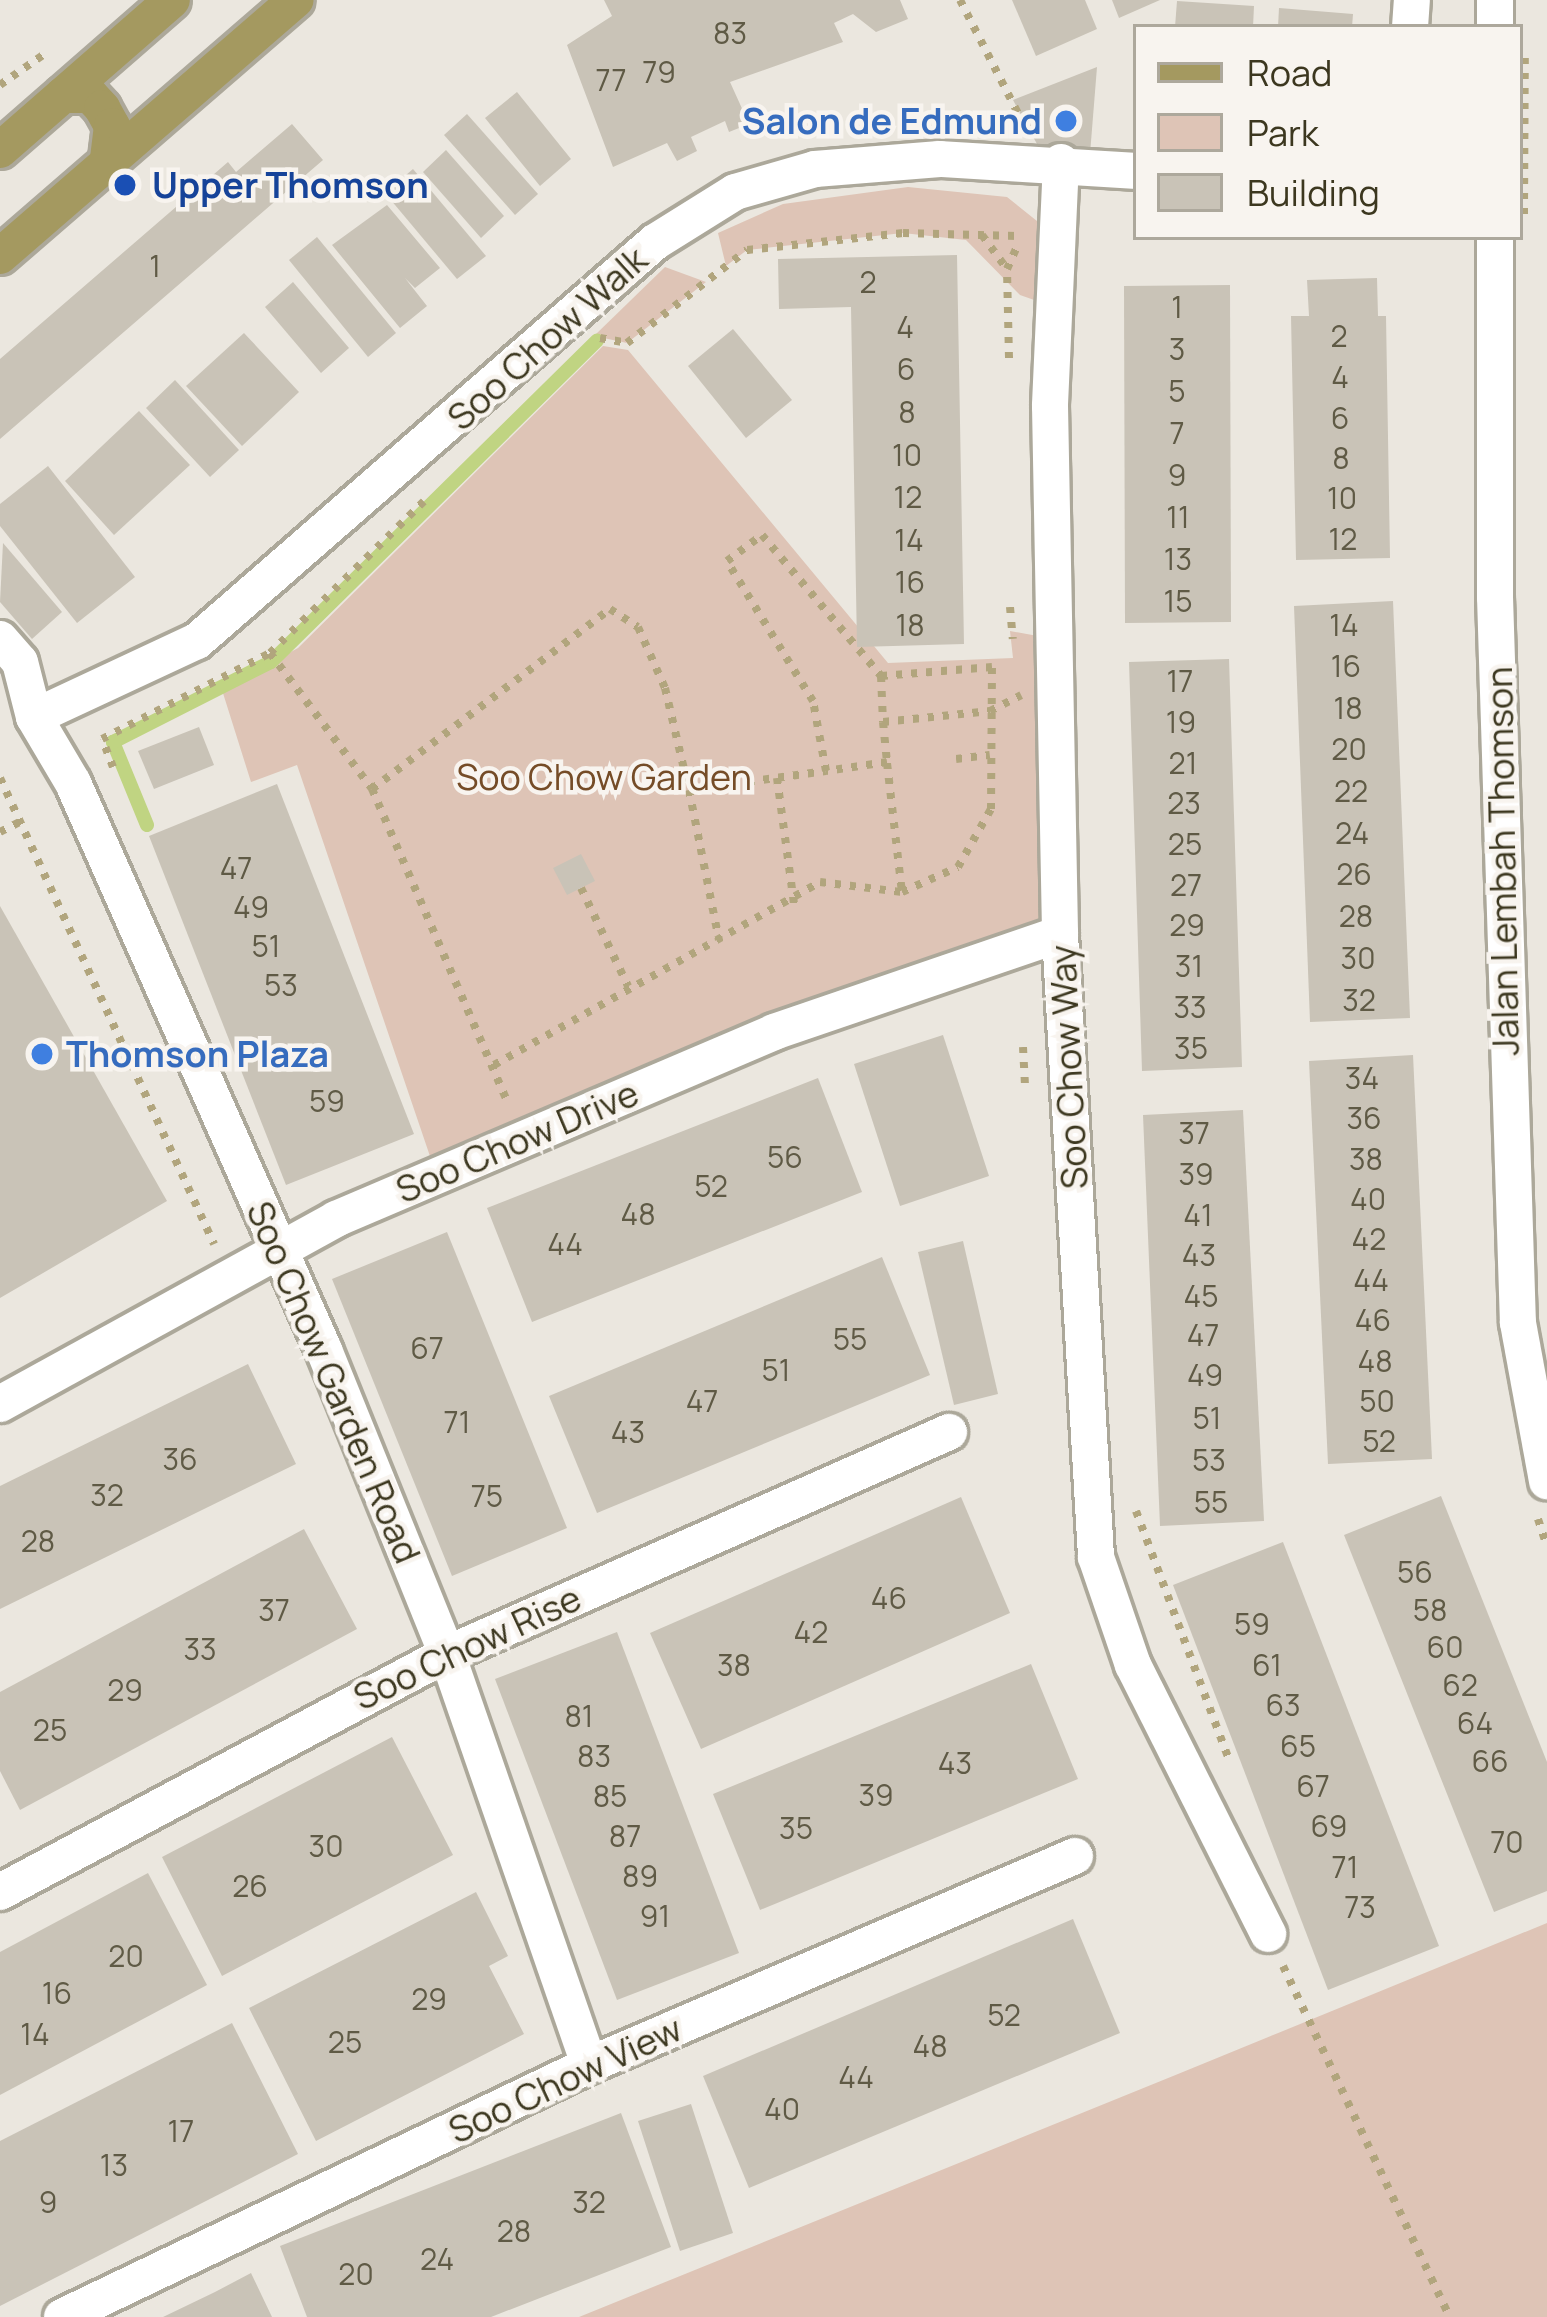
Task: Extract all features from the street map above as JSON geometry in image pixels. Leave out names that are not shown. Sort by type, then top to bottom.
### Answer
[{"type":"main road","points":[[0,150],[172,0]]},
{"type":"main road","points":[[0,256],[296,0]]},
{"type":"main road","points":[[63,95],[90,95],[102,108],[112,126],[108,158]]},
{"type":"street","name":"Soo Chow Walk","points":[[34,717],[214,628],[655,242],[735,192],[815,169],[1052,162],[1133,171]]},
{"type":"street","name":"Soo Chow Way","points":[[1052,162],[1057,236],[1050,406],[1060,934],[1096,1557],[1133,1665],[1268,1934]]},
{"type":"street","name":"Jalan Lembah Thomson","points":[[1495,240],[1496,620],[1517,1301],[1547,1481]]},
{"type":"street","name":"Soo Chow Garden Road","points":[[0,639],[20,662],[34,717],[73,783],[277,1246],[447,1654],[590,2066]]},
{"type":"street","points":[[0,698],[34,717]]},
{"type":"street","name":"Soo Chow Drive","points":[[0,1404],[277,1246],[774,1032],[1060,934]]},
{"type":"street","name":"Soo Chow Rise","points":[[0,1892],[447,1654],[949,1432]]},
{"type":"street","name":"Soo Chow View","points":[[62,2317],[590,2066],[1075,1856]]},
{"type":"path","points":[[960,0],[1052,162]]},
{"type":"path","points":[[981,234],[1007,268]]},
{"type":"path","points":[[594,336],[628,343],[746,250],[981,234],[1057,236]]},
{"type":"path","points":[[119,782],[102,739],[270,654],[441,484]]},
{"type":"path","points":[[826,771],[813,701],[727,561],[762,535],[881,676],[902,892]]},
{"type":"path","points":[[373,789],[610,609],[638,627],[665,688],[719,940]]},
{"type":"path","points":[[270,654],[373,789],[511,1109]]},
{"type":"path","points":[[494,1065],[628,986],[794,904],[828,880],[902,892],[941,880],[974,850],[991,809],[992,667],[881,676]]},
{"type":"path","points":[[883,722],[990,711],[1022,694]]},
{"type":"path","points":[[956,759],[990,755]]},
{"type":"path","points":[[689,790],[887,762]]},
{"type":"path","points":[[0,778],[227,1273]]},
{"type":"path","points":[[777,778],[794,904]]},
{"type":"path","points":[[0,832],[22,821]]},
{"type":"path","points":[[581,888],[628,986]]},
{"type":"path","points":[[1134,1502],[1237,1778]]},
{"type":"path","points":[[1268,1934],[1450,2317]]},
{"type":"green space","points":[[908,187],[1007,197],[1057,237],[1054,307],[1020,295],[966,240],[903,233],[747,250],[726,266],[718,233],[783,204]]},
{"type":"green space","points":[[665,267],[706,282],[627,343],[594,336]]},
{"type":"green space","name":"Soo Chow Garden","points":[[603,346],[628,350],[888,663],[1013,658],[1010,631],[1054,639],[1061,929],[434,1168],[297,765],[251,782],[222,690],[298,648]]},
{"type":"green space","points":[[1547,1923],[1547,2317],[579,2317],[1178,2074]]},
{"type":"building","points":[[604,0],[900,0],[908,19],[876,32],[853,14],[834,23],[843,42],[730,82],[749,124],[729,132],[725,121],[691,137],[697,151],[677,161],[667,143],[613,167],[567,45],[612,16]]},
{"type":"building","points":[[1012,0],[1085,0],[1097,29],[1036,56]]},
{"type":"building","points":[[1112,0],[1160,0],[1119,18]]},
{"type":"building","points":[[1177,1],[1254,6],[1253,24],[1175,24]]},
{"type":"building","points":[[1279,8],[1353,14],[1352,24],[1278,24]]},
{"type":"building","points":[[1097,67],[1090,154],[1043,155],[1013,100]]},
{"type":"building","points":[[517,92],[571,159],[540,186],[485,118]]},
{"type":"building","points":[[467,114],[538,194],[515,215],[444,135]]},
{"type":"building","points":[[292,124],[323,160],[0,439],[0,359],[228,162],[236,172]]},
{"type":"building","points":[[446,150],[504,216],[481,238],[423,172]]},
{"type":"building","points":[[413,169],[486,256],[457,279],[385,193]]},
{"type":"building","points":[[387,205],[440,268],[415,288],[405,278],[427,306],[400,328],[332,245]]},
{"type":"building","points":[[317,237],[396,333],[368,357],[289,260]]},
{"type":"building","points":[[957,255],[964,644],[857,647],[851,307],[779,309],[778,259]]},
{"type":"building","points":[[1377,278],[1378,316],[1386,316],[1390,558],[1296,560],[1291,316],[1309,316],[1307,280]]},
{"type":"building","points":[[293,282],[349,348],[321,373],[265,307]]},
{"type":"building","points":[[1230,285],[1231,622],[1125,623],[1124,286]]},
{"type":"building","points":[[733,329],[792,400],[746,438],[688,366]]},
{"type":"building","points":[[244,333],[299,392],[242,446],[186,386]]},
{"type":"building","points":[[175,380],[239,450],[210,477],[146,408]]},
{"type":"building","points":[[139,411],[190,465],[114,535],[65,481]]},
{"type":"building","points":[[48,466],[135,577],[77,623],[0,526],[0,504]]},
{"type":"building","points":[[3,543],[62,612],[32,639],[0,602]]},
{"type":"building","points":[[1393,601],[1410,1018],[1310,1022],[1294,606]]},
{"type":"building","points":[[1229,659],[1242,1067],[1142,1071],[1129,662]]},
{"type":"building","points":[[199,727],[214,765],[154,789],[138,751]]},
{"type":"building","points":[[277,784],[414,1134],[286,1185],[149,836]]},
{"type":"building","points":[[581,854],[595,881],[567,895],[553,868]]},
{"type":"building","name":"Thomson Plaza","points":[[0,906],[167,1201],[0,1298]]},
{"type":"building","points":[[943,1035],[989,1176],[900,1206],[854,1064]]},
{"type":"building","points":[[1413,1055],[1432,1459],[1328,1464],[1309,1061]]},
{"type":"building","points":[[818,1078],[862,1192],[532,1322],[487,1208]]},
{"type":"building","points":[[1243,1110],[1264,1521],[1160,1526],[1143,1115]]},
{"type":"building","points":[[447,1232],[567,1528],[452,1576],[332,1279]]},
{"type":"building","points":[[963,1241],[998,1394],[954,1405],[918,1252]]},
{"type":"building","points":[[882,1257],[930,1375],[597,1513],[549,1396]]},
{"type":"building","points":[[248,1364],[296,1464],[0,1609],[0,1486]]},
{"type":"building","points":[[1441,1496],[1547,1762],[1547,1891],[1494,1912],[1344,1535]]},
{"type":"building","points":[[961,1497],[1010,1613],[701,1749],[650,1633]]},
{"type":"building","points":[[304,1529],[357,1629],[20,1810],[0,1771],[0,1692]]},
{"type":"building","points":[[1283,1542],[1439,1946],[1328,1990],[1173,1585]]},
{"type":"building","points":[[617,1632],[739,1953],[617,2000],[495,1679]]},
{"type":"building","points":[[1031,1664],[1078,1779],[760,1910],[713,1794]]},
{"type":"building","points":[[392,1737],[453,1855],[222,1976],[162,1857]]},
{"type":"building","points":[[148,1873],[207,1985],[0,2095],[0,1952]]},
{"type":"building","points":[[476,1892],[508,1956],[489,1966],[524,2034],[316,2141],[249,2008]]},
{"type":"building","points":[[1073,1919],[1120,2033],[749,2188],[703,2076]]},
{"type":"building","points":[[232,2023],[298,2154],[0,2306],[0,2141]]},
{"type":"building","points":[[691,2104],[733,2233],[680,2251],[638,2121]]},
{"type":"building","points":[[621,2113],[671,2247],[491,2317],[307,2317],[280,2246]]},
{"type":"building","points":[[251,2273],[272,2317],[163,2317],[215,2292]]},
{"type":"waterway","points":[[147,825],[113,742],[271,662],[597,341]]},
{"type":"place","name":"Salon de Edmund","points":[[1066,121]]},
{"type":"place","name":"Upper Thomson","points":[[125,185]]},
{"type":"place","name":"Thomson Plaza","points":[[42,1054]]}]
